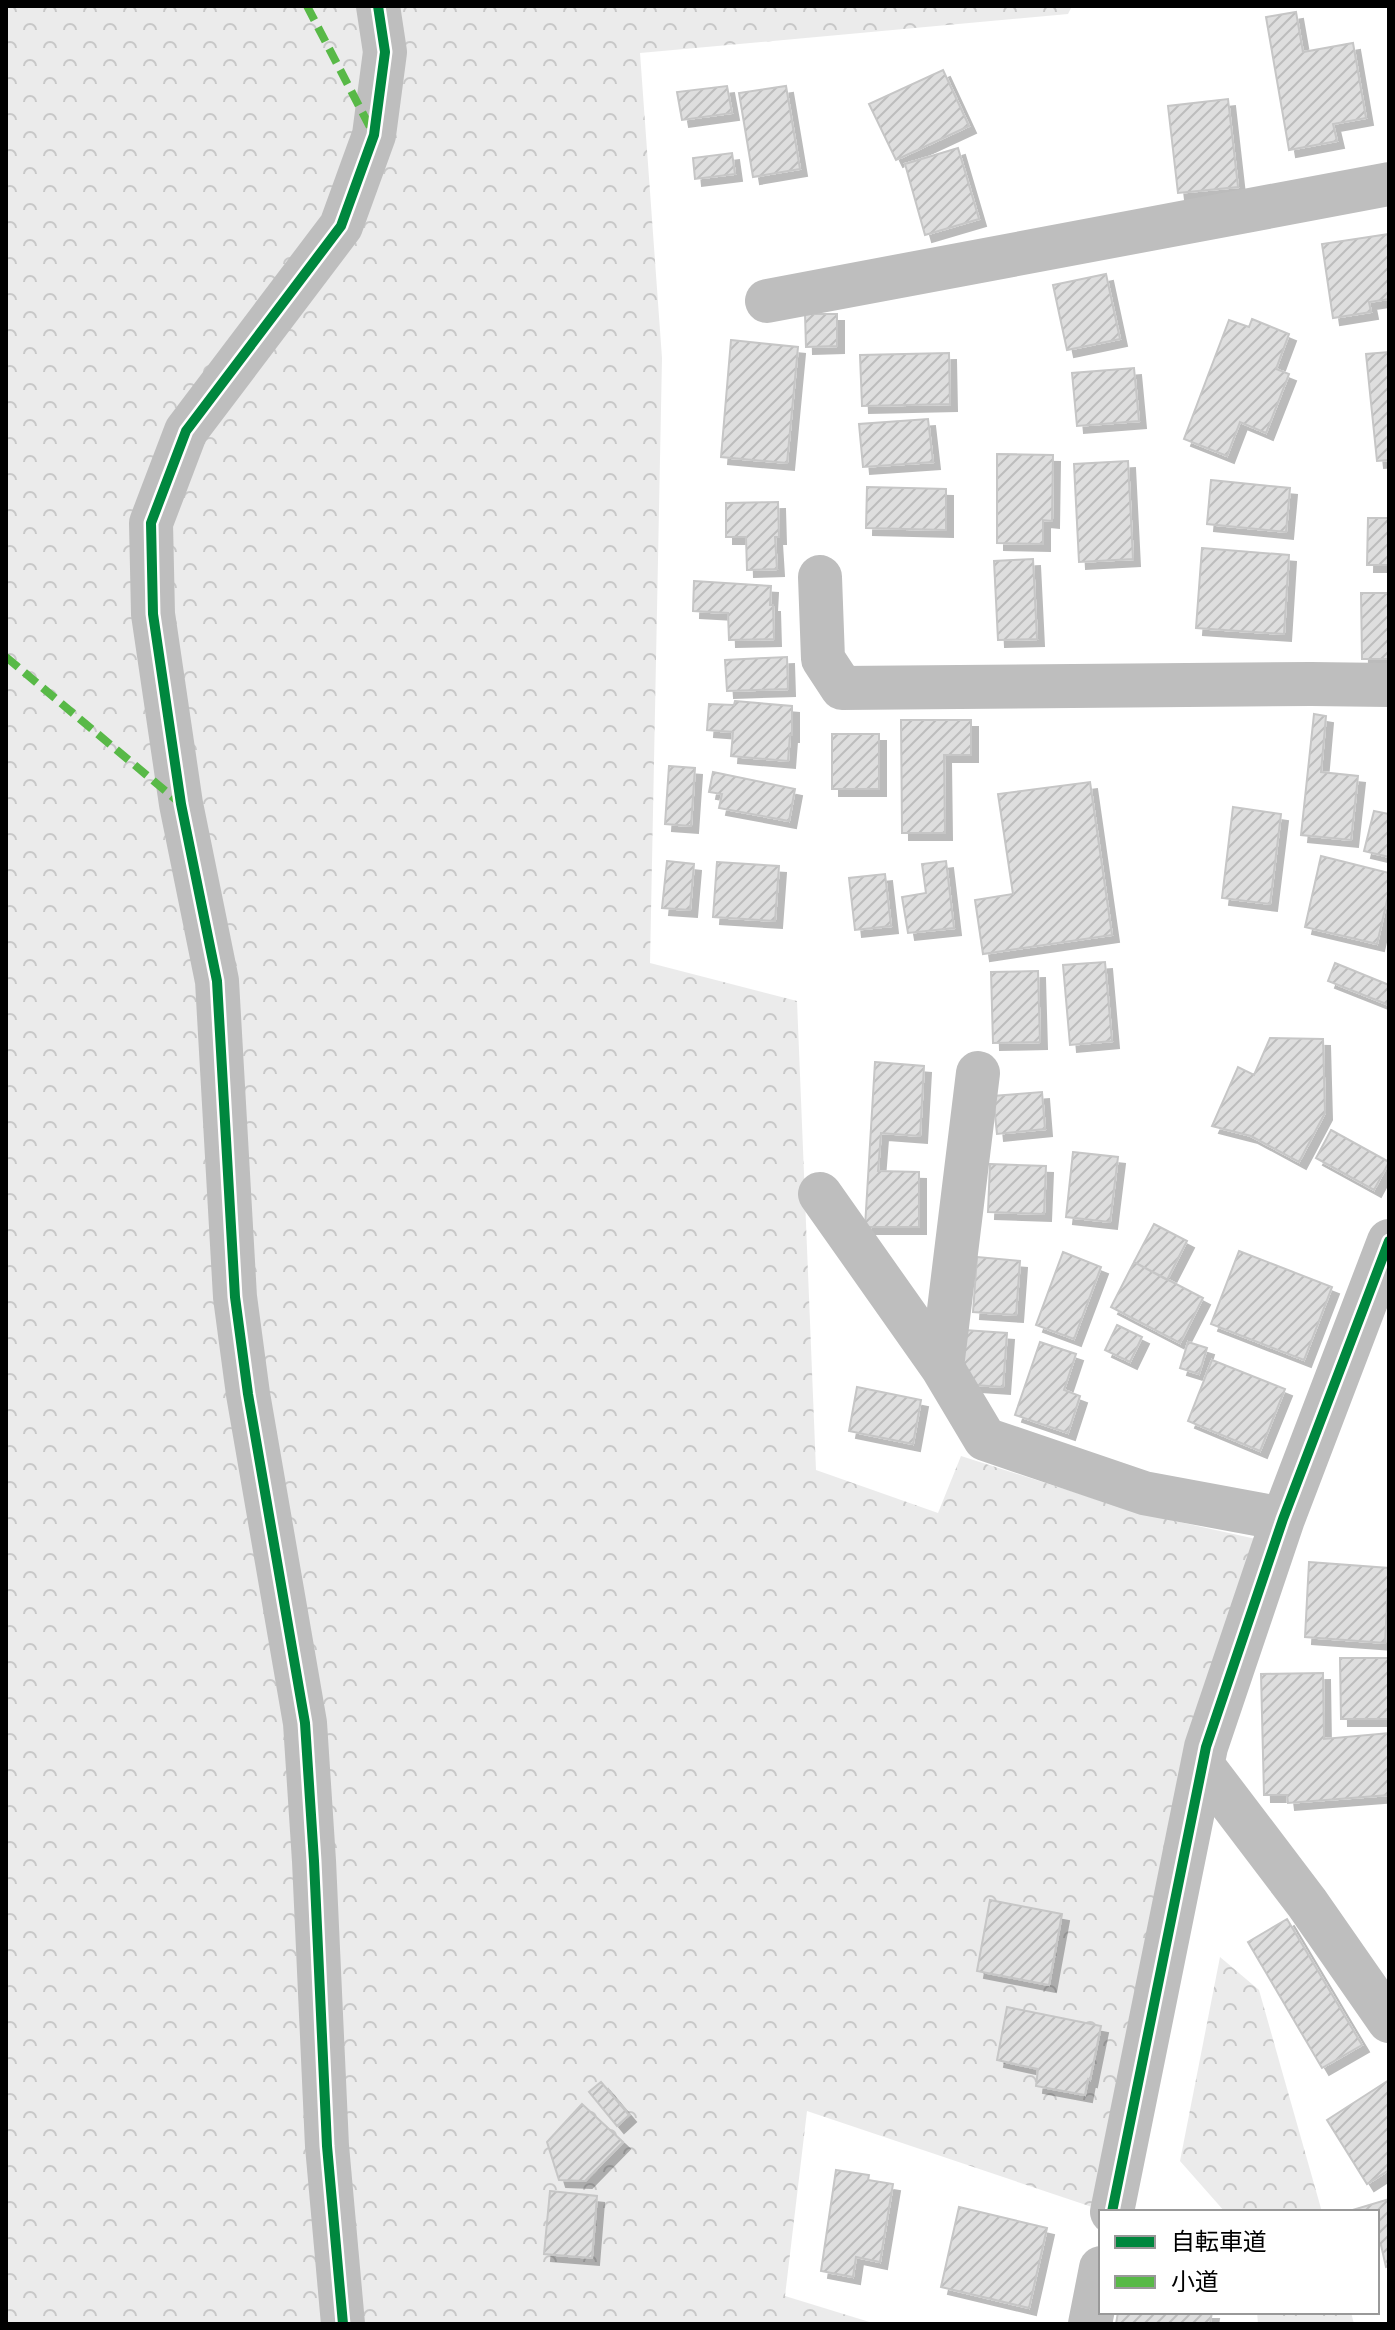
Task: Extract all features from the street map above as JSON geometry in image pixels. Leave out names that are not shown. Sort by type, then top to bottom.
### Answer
[{"type":"street","points":[[343,2324],[327,2146],[305,1723],[248,1394],[235,1297],[217,981],[181,804],[155,629],[151,523],[186,431],[341,226],[374,135],[385,52],[378,6]]},
{"type":"street","points":[[767,301],[1389,184]]},
{"type":"street","points":[[820,577],[823,659],[842,688],[1389,685]]},
{"type":"street","points":[[942,1367],[978,1073]]},
{"type":"street","points":[[820,1194],[942,1367],[985,1439],[1144,1493],[1283,1519]]},
{"type":"street","points":[[1112,2210],[1206,1747],[1283,1519],[1384,1266]]},
{"type":"street","points":[[1203,1766],[1307,1903],[1389,2021]]},
{"type":"street","points":[[1090,2324],[1099,2278]]},
{"type":"green space","points":[[6,6],[1072,6],[1068,14],[640,53],[662,358],[650,963],[797,1001],[816,1470],[938,1513],[961,1456],[1139,1513],[1256,1539],[1098,2209],[807,2111],[785,2296],[876,2324],[6,2324]]},
{"type":"green space","points":[[1220,1957],[1259,1990],[1321,2210],[1223,2210],[1180,2161]]},
{"type":"green space","points":[[1257,2314],[1352,2314],[1354,2324],[1258,2324]]},
{"type":"building","points":[[1296,12],[1303,52],[1353,43],[1366,118],[1333,124],[1337,141],[1289,150],[1266,17]]},
{"type":"building","points":[[943,70],[969,126],[896,160],[869,104]]},
{"type":"building","points":[[727,86],[732,113],[682,120],[677,92]]},
{"type":"building","points":[[786,86],[800,169],[753,177],[739,93]]},
{"type":"building","points":[[1228,99],[1238,187],[1178,193],[1168,106]]},
{"type":"building","points":[[958,148],[979,219],[925,235],[905,164]]},
{"type":"building","points":[[732,153],[735,174],[695,179],[693,158]]},
{"type":"building","points":[[1389,234],[1389,299],[1369,302],[1371,312],[1333,318],[1322,244]]},
{"type":"building","points":[[1106,274],[1120,339],[1067,350],[1053,285]]},
{"type":"building","points":[[805,314],[837,314],[837,346],[806,347]]},
{"type":"building","points":[[1252,319],[1289,334],[1276,369],[1289,374],[1266,433],[1240,422],[1227,456],[1184,439],[1229,320],[1249,327]]},
{"type":"building","points":[[731,340],[798,347],[787,463],[721,457]]},
{"type":"building","points":[[1389,352],[1389,460],[1377,461],[1366,354]]},
{"type":"building","points":[[949,353],[950,404],[862,406],[860,355]]},
{"type":"building","points":[[1134,368],[1139,421],[1077,426],[1072,373]]},
{"type":"building","points":[[928,419],[933,462],[863,467],[859,424]]},
{"type":"building","points":[[997,454],[1053,455],[1052,521],[1043,520],[1043,544],[997,543]]},
{"type":"building","points":[[1128,461],[1133,559],[1079,562],[1074,464]]},
{"type":"building","points":[[1211,480],[1290,488],[1286,532],[1207,524]]},
{"type":"building","points":[[867,487],[946,489],[946,530],[866,528]]},
{"type":"building","points":[[778,502],[779,537],[775,537],[777,569],[747,570],[746,537],[726,537],[726,503]]},
{"type":"building","points":[[1368,518],[1389,518],[1389,565],[1367,565]]},
{"type":"building","points":[[1202,548],[1289,555],[1284,634],[1196,628]]},
{"type":"building","points":[[1033,559],[1037,639],[998,640],[994,561]]},
{"type":"building","points":[[694,581],[771,586],[774,639],[729,640],[728,613],[693,611]]},
{"type":"building","points":[[1361,593],[1389,593],[1389,659],[1362,659]]},
{"type":"building","points":[[787,657],[788,689],[727,691],[725,660]]},
{"type":"building","points":[[735,701],[792,706],[788,761],[731,756],[733,732],[707,730],[709,704],[734,705]]},
{"type":"building","points":[[1314,714],[1326,716],[1321,772],[1358,776],[1351,840],[1301,835]]},
{"type":"building","points":[[901,720],[971,720],[971,755],[944,755],[945,833],[902,833]]},
{"type":"building","points":[[832,734],[879,734],[879,789],[832,789]]},
{"type":"building","points":[[669,766],[695,768],[691,826],[665,824]]},
{"type":"building","points":[[713,772],[795,789],[789,821],[719,808],[722,794],[709,792]]},
{"type":"building","points":[[1090,782],[1112,935],[983,954],[975,900],[1013,894],[998,794]]},
{"type":"building","points":[[1233,807],[1281,814],[1270,904],[1222,898]]},
{"type":"building","points":[[1374,811],[1389,814],[1389,857],[1364,851]]},
{"type":"building","points":[[1321,856],[1389,873],[1389,892],[1377,944],[1305,927]]},
{"type":"building","points":[[667,861],[694,864],[690,910],[662,908]]},
{"type":"building","points":[[946,861],[954,928],[908,933],[902,897],[926,893],[922,864]]},
{"type":"building","points":[[717,862],[779,866],[775,921],[713,917]]},
{"type":"building","points":[[885,874],[891,926],[855,930],[849,878]]},
{"type":"building","points":[[1105,962],[1112,1041],[1070,1045],[1063,965]]},
{"type":"building","points":[[1335,963],[1389,985],[1389,1005],[1328,981]]},
{"type":"building","points":[[1038,971],[1040,1042],[993,1043],[991,972]]},
{"type":"building","points":[[1270,1038],[1323,1039],[1325,1113],[1299,1162],[1251,1136],[1212,1126],[1238,1067],[1254,1075]]},
{"type":"building","points":[[875,1062],[924,1066],[920,1136],[881,1133],[878,1171],[919,1172],[919,1227],[865,1227]]},
{"type":"building","points":[[1042,1092],[1045,1129],[997,1134],[993,1096]]},
{"type":"building","points":[[1331,1130],[1389,1162],[1374,1190],[1316,1158]]},
{"type":"building","points":[[1073,1152],[1118,1157],[1110,1222],[1066,1217]]},
{"type":"building","points":[[990,1164],[1046,1166],[1044,1214],[988,1212]]},
{"type":"building","points":[[1154,1224],[1187,1241],[1167,1280],[1134,1262]]},
{"type":"building","points":[[1239,1251],[1332,1287],[1304,1360],[1211,1324]]},
{"type":"building","points":[[1063,1252],[1101,1267],[1074,1339],[1036,1325]]},
{"type":"building","points":[[977,1257],[1020,1261],[1016,1315],[973,1312]]},
{"type":"building","points":[[1134,1262],[1203,1298],[1180,1343],[1111,1307]]},
{"type":"building","points":[[1117,1325],[1142,1337],[1130,1362],[1105,1350]]},
{"type":"building","points":[[964,1330],[1007,1333],[1003,1387],[960,1384]]},
{"type":"building","points":[[1040,1342],[1076,1354],[1064,1390],[1080,1396],[1068,1433],[1015,1415]]},
{"type":"building","points":[[1188,1342],[1207,1348],[1199,1374],[1180,1368]]},
{"type":"building","points":[[1212,1360],[1285,1389],[1260,1451],[1188,1421]]},
{"type":"building","points":[[857,1387],[921,1400],[913,1444],[849,1431]]},
{"type":"building","points":[[1309,1562],[1389,1568],[1385,1643],[1305,1637]]},
{"type":"building","points":[[1340,1658],[1389,1658],[1389,1719],[1341,1719]]},
{"type":"building","points":[[1323,1673],[1324,1739],[1389,1733],[1389,1795],[1288,1803],[1287,1795],[1264,1795],[1261,1674]]},
{"type":"building","points":[[990,1900],[1062,1914],[1049,1985],[977,1971]]},
{"type":"building","points":[[1287,1919],[1362,2045],[1322,2068],[1248,1942]]},
{"type":"building","points":[[1007,2007],[1101,2026],[1085,2095],[1036,2086],[1038,2069],[997,2060]]},
{"type":"building","points":[[1389,2080],[1389,2170],[1367,2184],[1327,2120]]},
{"type":"building","points":[[601,2082],[629,2115],[617,2126],[589,2092]]},
{"type":"building","points":[[582,2104],[623,2142],[585,2181],[559,2180],[547,2142]]},
{"type":"building","points":[[836,2170],[869,2175],[868,2180],[893,2184],[880,2262],[856,2257],[853,2277],[821,2271]]},
{"type":"building","points":[[550,2191],[597,2196],[592,2258],[544,2254]]},
{"type":"building","points":[[1389,2199],[1389,2266],[1386,2267],[1379,2246],[1379,2210],[1353,2210]]},
{"type":"building","points":[[959,2207],[1047,2228],[1029,2308],[941,2287]]},
{"type":"building","points":[[1118,2314],[1212,2314],[1210,2324],[1116,2324]]},
{"type":"marked path","points":[[307,6],[372,131]]},
{"type":"marked path","points":[[6,657],[181,804]]},
{"type":"cycle path","points":[[343,2324],[327,2146],[305,1723],[248,1394],[235,1297],[217,981],[181,804],[153,614],[151,523],[186,431],[341,226],[374,135],[385,52],[378,6]]},
{"type":"cycle path","points":[[1112,2210],[1206,1747],[1283,1519],[1389,1241]]}]
